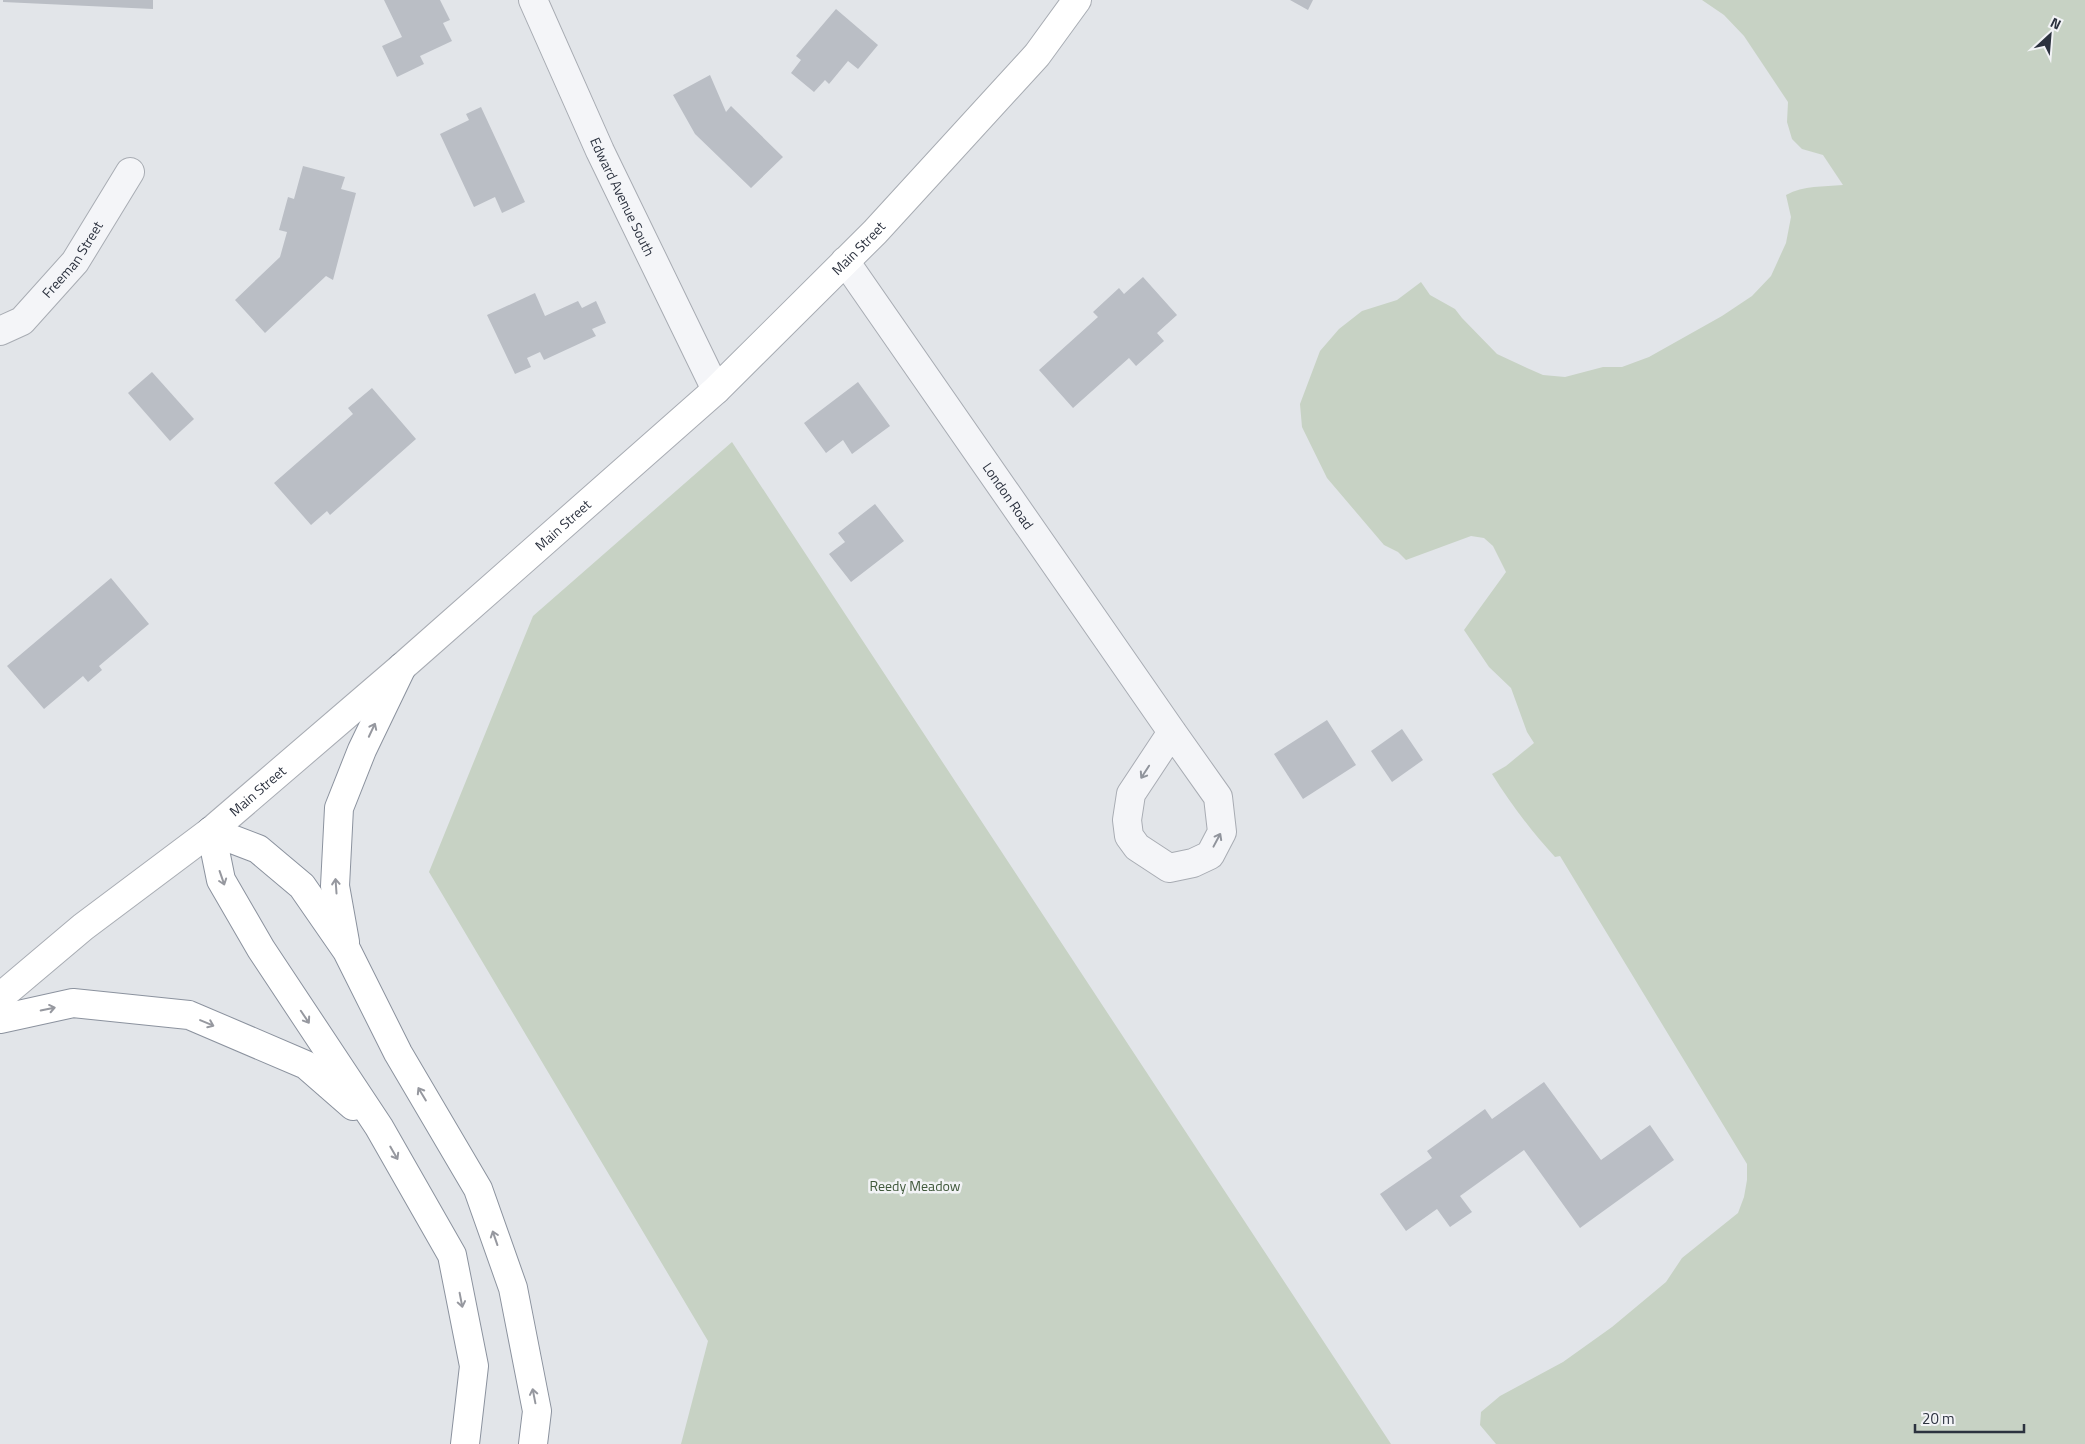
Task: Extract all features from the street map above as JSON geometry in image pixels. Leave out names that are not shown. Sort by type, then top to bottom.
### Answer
[{"type":"main road","name":"Main Street","points":[[0,997],[83,927],[211,831],[402,667],[716,390],[875,232],[1037,55],[1077,0]]},
{"type":"main road","points":[[347,951],[335,886],[338,808],[362,750],[402,667]]},
{"type":"main road","points":[[211,831],[258,849],[302,886],[347,951],[398,1053],[478,1189],[513,1288],[537,1411],[534,1444]]},
{"type":"main road","points":[[211,831],[221,880],[260,949],[379,1127],[452,1255],[474,1366],[466,1444]]},
{"type":"main road","points":[[0,1019],[73,1003],[189,1015],[306,1065],[379,1127]]},
{"type":"street","name":"Edward Avenue South","points":[[533,0],[600,151],[716,390]]},
{"type":"street","name":"Freeman Street","points":[[0,331],[22,321],[75,262],[130,172]]},
{"type":"street","name":"London Road","points":[[845,261],[1218,797],[1222,832],[1210,855],[1193,863],[1169,868],[1137,847],[1129,836],[1128,820],[1131,794],[1172,732]]},
{"type":"green space","points":[[1702,0],[2085,0],[2085,1444],[1496,1444],[1480,1425],[1481,1412],[1500,1396],[1563,1362],[1612,1327],[1666,1282],[1682,1258],[1738,1213],[1744,1197],[1747,1164],[1560,856],[1555,857],[1538,837],[1514,807],[1492,774],[1506,766],[1534,743],[1527,732],[1511,688],[1489,667],[1464,630],[1506,572],[1493,546],[1484,538],[1471,536],[1406,560],[1398,552],[1384,545],[1327,478],[1302,427],[1300,404],[1320,351],[1339,329],[1362,311],[1397,300],[1421,282],[1430,295],[1455,309],[1497,354],[1543,375],[1565,377],[1603,367],[1622,367],[1649,357],[1722,316],[1752,296],[1771,276],[1786,243],[1791,217],[1786,195],[1807,188],[1843,185],[1823,155],[1802,149],[1792,139],[1787,122],[1788,102],[1744,36],[1724,15]]},
{"type":"green space","name":"Reedy Meadow","points":[[732,442],[1391,1444],[681,1444],[708,1341],[429,872],[533,616]]},
{"type":"building","points":[[3,0],[153,0],[153,9],[3,2]]},
{"type":"building","points":[[384,0],[440,0],[450,20],[443,23],[452,41],[420,56],[424,64],[397,77],[382,46],[402,37]]},
{"type":"building","points":[[1290,0],[1313,0],[1308,10]]},
{"type":"building","points":[[836,9],[878,45],[858,69],[848,61],[829,84],[825,80],[814,92],[791,73],[801,60],[796,56]]},
{"type":"building","points":[[710,75],[726,112],[731,106],[783,157],[751,188],[695,134],[673,95]]},
{"type":"building","points":[[481,107],[525,202],[502,213],[495,197],[474,207],[440,134],[469,120],[466,114]]},
{"type":"building","points":[[303,166],[345,177],[341,189],[356,193],[333,280],[326,276],[265,333],[235,300],[280,257],[287,232],[279,230],[288,197],[294,199]]},
{"type":"building","points":[[1143,277],[1177,315],[1157,333],[1164,341],[1136,366],[1129,358],[1073,408],[1039,370],[1098,317],[1093,312],[1119,288],[1124,294]]},
{"type":"building","points":[[535,293],[545,316],[578,301],[582,308],[596,301],[606,323],[592,329],[596,336],[544,360],[540,352],[527,358],[531,367],[515,374],[487,315]]},
{"type":"building","points":[[152,372],[194,419],[170,441],[128,393]]},
{"type":"building","points":[[858,382],[890,426],[852,454],[843,440],[826,453],[804,423]]},
{"type":"building","points":[[372,388],[416,439],[330,515],[327,511],[311,525],[274,483],[353,414],[348,408]]},
{"type":"building","points":[[875,504],[904,541],[851,582],[829,554],[845,542],[838,533]]},
{"type":"building","points":[[111,578],[149,624],[99,666],[102,670],[88,682],[83,676],[44,709],[7,666]]},
{"type":"building","points":[[1327,720],[1356,765],[1303,799],[1274,754]]},
{"type":"building","points":[[1402,729],[1423,760],[1392,782],[1371,751]]},
{"type":"building","points":[[1544,1082],[1601,1160],[1650,1125],[1674,1160],[1580,1228],[1524,1150],[1460,1196],[1472,1212],[1450,1227],[1437,1209],[1406,1231],[1380,1194],[1432,1158],[1427,1151],[1485,1109],[1492,1119]]}]
